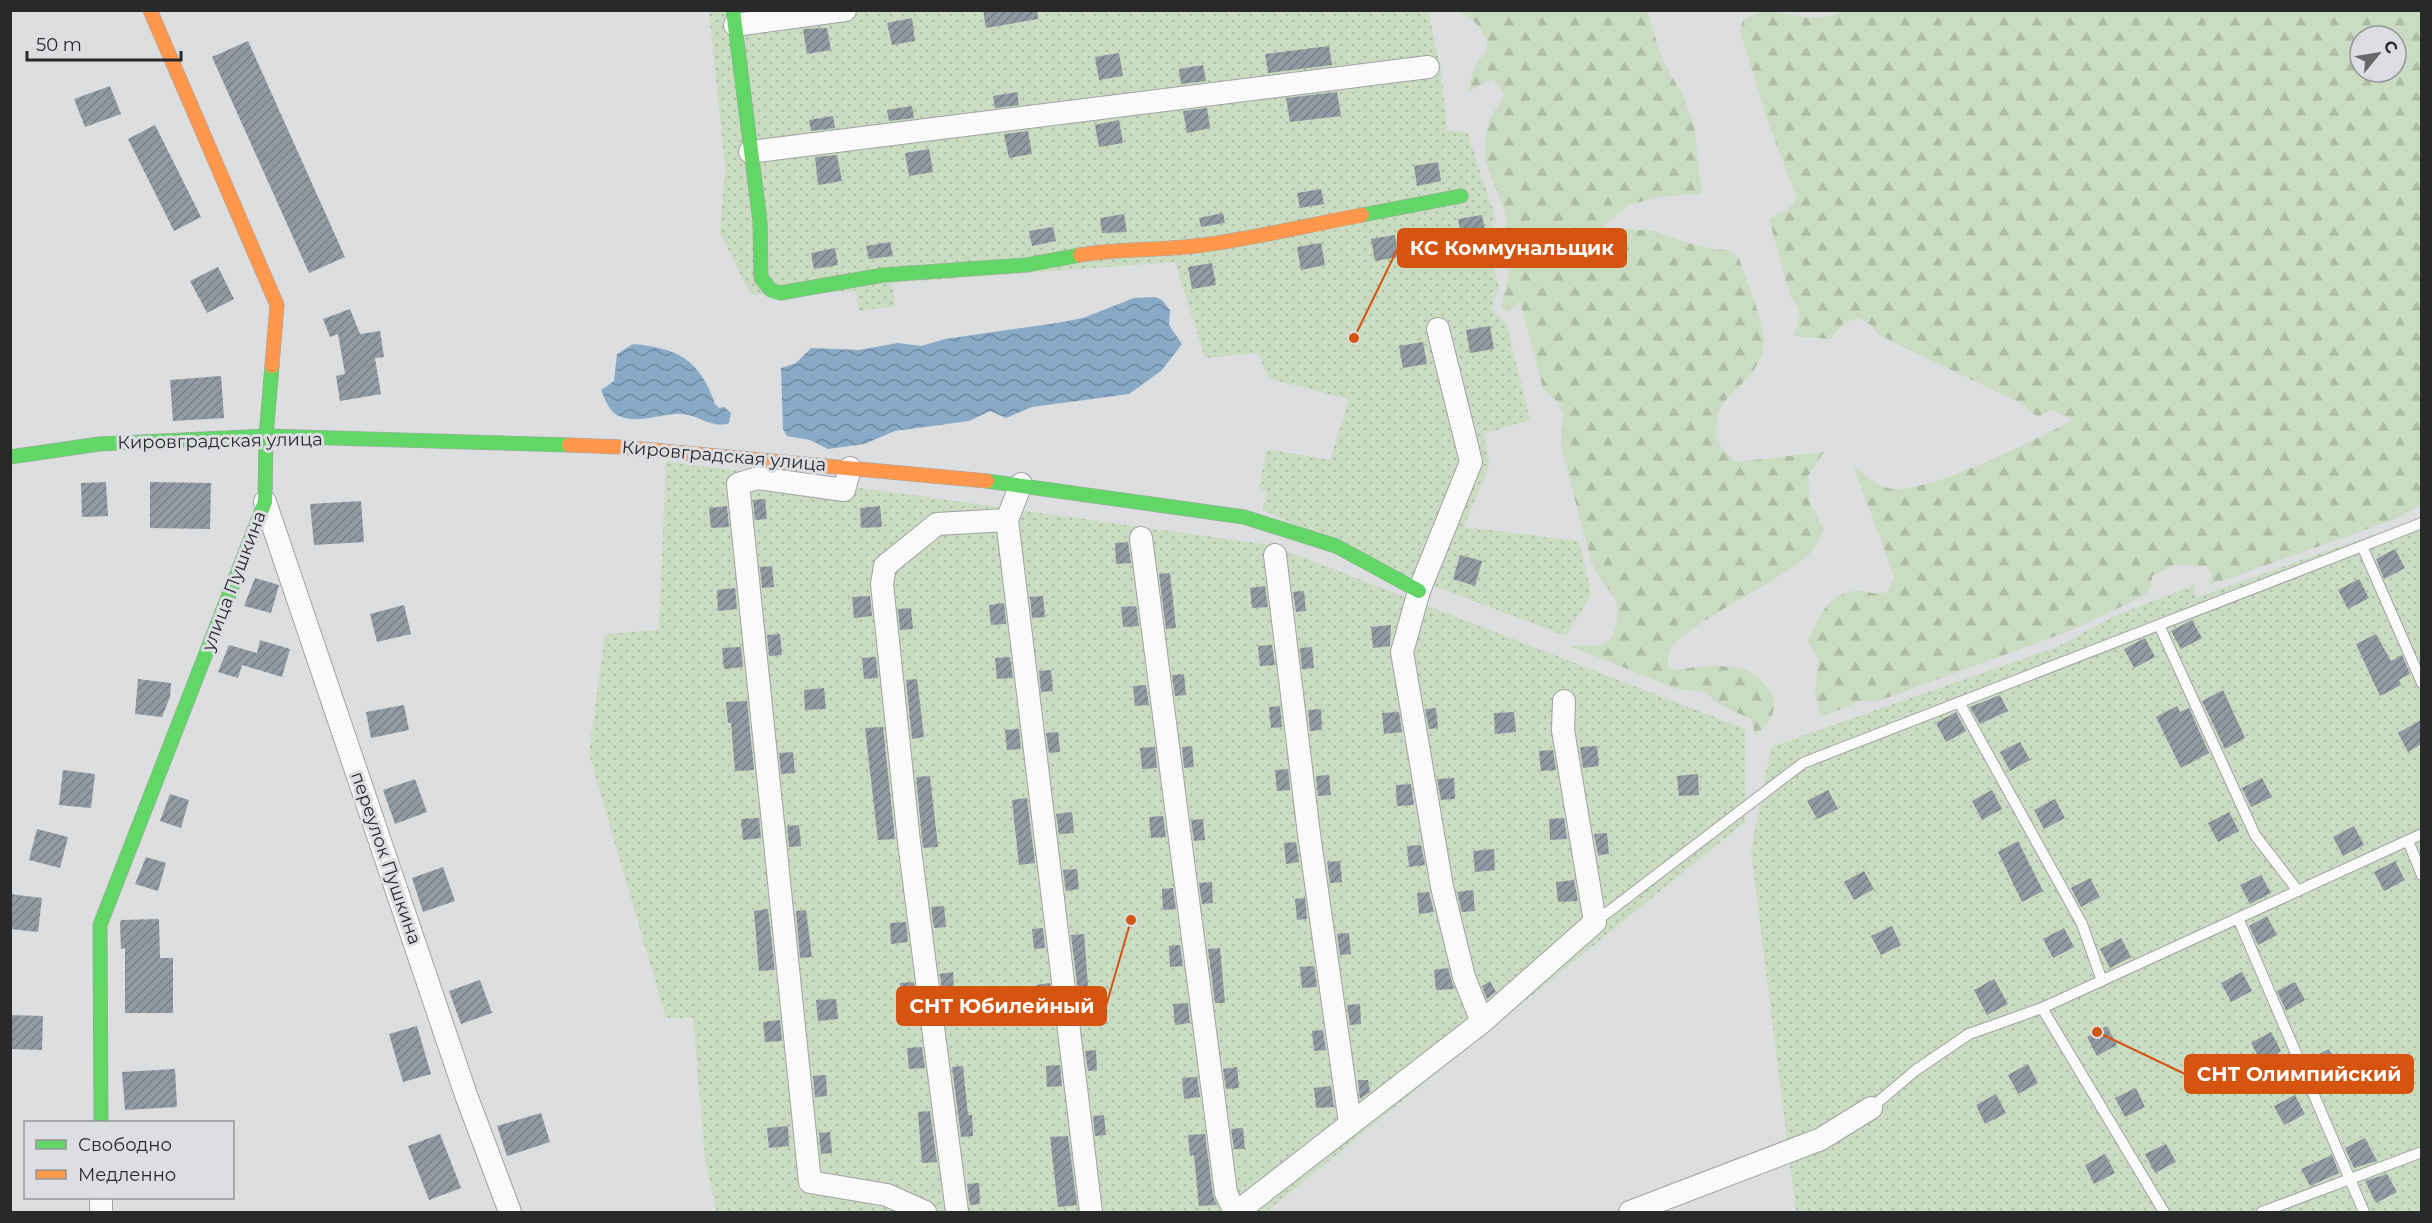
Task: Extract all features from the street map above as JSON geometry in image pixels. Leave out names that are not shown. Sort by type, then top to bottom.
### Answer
[{"type":"street","name":"улица Пушкина","points":[[101,1121],[100,925],[265,502],[266,436],[277,305],[150,10]]},
{"type":"street","points":[[845,10],[734,18],[760,220],[761,278],[771,290],[780,292],[892,274],[1026,265],[1110,250],[1170,249],[1205,245],[1461,196]]},
{"type":"street","points":[[750,152],[1428,67]]},
{"type":"street","points":[[1438,329],[1471,462],[1419,591],[1402,652],[1442,887],[1464,977],[1482,1022]]},
{"type":"street","name":"Кировградская улица","points":[[10,457],[99,444],[266,436],[620,447],[1021,484],[1244,517],[1336,546],[1419,591]]},
{"type":"street","points":[[850,468],[844,490],[758,478],[738,484],[810,1182],[887,1195],[925,1212]]},
{"type":"street","points":[[1021,484],[1007,520],[1091,1212]]},
{"type":"street","name":"переулок Пушкина","points":[[265,502],[466,1095],[510,1212]]},
{"type":"street","points":[[957,1212],[909,842],[882,584],[885,566],[937,524],[1007,520]]},
{"type":"street","points":[[1141,538],[1226,1193],[1236,1212],[1482,1022],[1595,922],[1563,729],[1564,701]]},
{"type":"street","points":[[1275,555],[1311,846],[1350,1123]]},
{"type":"street","points":[[1630,1212],[1821,1139],[1871,1108]]},
{"type":"lane","points":[[1595,922],[1803,763],[2421,523]]},
{"type":"lane","points":[[2362,546],[2421,683]]},
{"type":"lane","points":[[2158,625],[2255,835],[2298,891]]},
{"type":"lane","points":[[1959,702],[2082,924],[2102,981]]},
{"type":"lane","points":[[1871,1108],[1916,1070],[1969,1034],[2042,1008],[2421,834]]},
{"type":"lane","points":[[2408,841],[2421,875]]},
{"type":"lane","points":[[2238,918],[2364,1212]]},
{"type":"lane","points":[[2042,1008],[2164,1212]]},
{"type":"lane","points":[[2262,1212],[2421,1152]]},
{"type":"green space","points":[[1845,10],[2421,11],[2421,505],[2398,518],[2210,585],[2212,576],[2207,566],[2174,565],[2152,576],[2151,587],[2145,595],[2072,630],[1878,701],[1860,701],[1821,717],[1815,694],[1818,659],[1808,641],[1820,616],[1830,603],[1844,593],[1887,592],[1894,578],[1853,465],[1878,484],[1888,488],[1927,484],[1981,464],[2073,420],[2051,410],[2038,417],[2022,404],[1879,335],[1871,325],[1858,318],[1844,323],[1830,339],[1793,336],[1798,325],[1799,310],[1790,296],[1769,219],[1788,209],[1797,198],[1769,125],[1740,31],[1743,20],[1763,11],[1815,18],[1835,15]]},
{"type":"green space","points":[[709,11],[1428,11],[1441,70],[1447,131],[1467,132],[1496,220],[1488,243],[1499,287],[1491,308],[1506,323],[1530,420],[1483,434],[1490,463],[1464,527],[1579,541],[1591,594],[1566,636],[1403,574],[1263,510],[1266,492],[1259,487],[1267,449],[1330,460],[1349,399],[1269,379],[1258,353],[1205,358],[1175,262],[892,283],[895,306],[859,311],[856,291],[751,295],[720,233],[725,167]]},
{"type":"green space","points":[[1457,11],[1647,11],[1662,59],[1684,98],[1694,126],[1702,194],[1659,197],[1628,205],[1590,239],[1628,229],[1654,231],[1698,246],[1730,251],[1739,258],[1760,318],[1764,338],[1762,354],[1753,372],[1724,402],[1717,416],[1716,437],[1722,448],[1735,462],[1824,452],[1808,476],[1810,504],[1824,530],[1812,551],[1778,577],[1689,631],[1675,644],[1668,655],[1669,669],[1734,667],[1756,676],[1771,693],[1774,706],[1770,718],[1755,736],[1752,720],[1719,704],[1705,692],[1677,689],[1570,646],[1602,645],[1611,639],[1618,612],[1613,596],[1596,572],[1591,560],[1561,447],[1563,413],[1557,401],[1543,389],[1520,301],[1509,312],[1502,308],[1509,268],[1520,262],[1525,245],[1520,238],[1502,229],[1507,223],[1505,213],[1486,157],[1486,133],[1490,119],[1504,94],[1493,80],[1486,81],[1469,92],[1473,72],[1486,52],[1487,44],[1482,32],[1474,22]]},
{"type":"green space","points":[[666,461],[1271,545],[1745,729],[1745,822],[1266,1212],[717,1212],[705,1159],[693,1018],[666,1018],[589,754],[605,634],[659,630]]},
{"type":"green space","points":[[2421,518],[2421,1212],[1796,1212],[1751,851],[1771,747],[2057,647],[2115,616],[2194,585],[2195,598]]},
{"type":"water","points":[[1155,297],[1162,300],[1170,310],[1169,325],[1182,344],[1161,371],[1129,394],[1032,407],[1006,418],[990,411],[969,421],[895,431],[864,444],[828,449],[810,440],[787,436],[783,429],[781,368],[796,363],[811,348],[859,350],[898,343],[921,346],[945,339],[1083,318],[1134,298]]},
{"type":"water","points":[[633,344],[663,349],[685,359],[702,377],[715,404],[731,413],[729,423],[712,423],[684,414],[635,419],[619,416],[613,412],[601,390],[614,381],[617,354]]},
{"type":"building","points":[[983,10],[1037,10],[1038,19],[986,28]]},
{"type":"building","points":[[912,18],[915,41],[892,45],[887,23]]},
{"type":"building","points":[[827,28],[831,50],[807,54],[803,29]]},
{"type":"building","points":[[248,41],[345,257],[309,273],[212,57]]},
{"type":"building","points":[[1329,46],[1332,65],[1268,73],[1265,54]]},
{"type":"building","points":[[1119,53],[1123,76],[1099,80],[1095,57]]},
{"type":"building","points":[[1203,65],[1206,81],[1181,84],[1179,69]]},
{"type":"building","points":[[110,86],[121,114],[85,127],[74,99]]},
{"type":"building","points":[[1017,92],[1019,105],[995,108],[993,96]]},
{"type":"building","points":[[1337,92],[1341,116],[1290,122],[1286,98]]},
{"type":"building","points":[[912,106],[914,118],[889,121],[887,110]]},
{"type":"building","points":[[1207,108],[1210,128],[1187,133],[1183,111]]},
{"type":"building","points":[[833,116],[835,128],[811,131],[809,120]]},
{"type":"building","points":[[1119,120],[1123,143],[1099,147],[1095,125]]},
{"type":"building","points":[[155,125],[201,217],[174,231],[128,139]]},
{"type":"building","points":[[1028,131],[1032,154],[1009,158],[1004,134]]},
{"type":"building","points":[[929,149],[933,172],[909,176],[905,153]]},
{"type":"building","points":[[837,155],[842,181],[818,185],[815,157]]},
{"type":"building","points":[[1438,162],[1441,181],[1417,186],[1414,166]]},
{"type":"building","points":[[1321,189],[1324,204],[1300,208],[1297,193]]},
{"type":"building","points":[[1223,213],[1225,223],[1201,227],[1199,218]]},
{"type":"building","points":[[1124,214],[1127,232],[1102,233],[1100,218]]},
{"type":"building","points":[[1482,215],[1486,237],[1462,242],[1458,219]]},
{"type":"building","points":[[1053,227],[1056,241],[1032,246],[1029,231]]},
{"type":"building","points":[[1395,235],[1399,257],[1375,261],[1371,239]]},
{"type":"building","points":[[890,242],[893,256],[869,259],[866,246]]},
{"type":"building","points":[[1321,243],[1325,265],[1301,270],[1297,247]]},
{"type":"building","points":[[835,248],[838,265],[814,269],[811,253]]},
{"type":"building","points":[[1212,263],[1216,285],[1192,289],[1188,267]]},
{"type":"building","points":[[218,267],[234,299],[207,313],[190,281]]},
{"type":"building","points":[[350,309],[360,334],[380,331],[384,357],[375,358],[381,394],[340,401],[336,376],[345,374],[338,334],[330,337],[323,319]]},
{"type":"building","points":[[1490,326],[1494,349],[1470,353],[1466,330]]},
{"type":"building","points":[[1423,342],[1427,364],[1403,368],[1399,346]]},
{"type":"building","points":[[221,376],[224,418],[173,421],[170,380]]},
{"type":"building","points":[[106,482],[108,516],[82,517],[81,483]]},
{"type":"building","points":[[150,482],[211,483],[210,529],[150,528]]},
{"type":"building","points":[[765,499],[767,519],[755,520],[753,500]]},
{"type":"building","points":[[361,501],[364,542],[314,545],[310,504]]},
{"type":"building","points":[[727,506],[729,527],[711,528],[709,508]]},
{"type":"building","points":[[880,506],[882,527],[861,528],[860,508]]},
{"type":"building","points":[[1128,542],[1131,563],[1116,564],[1115,543]]},
{"type":"building","points":[[2395,549],[2405,568],[2384,579],[2376,559]]},
{"type":"building","points":[[1460,555],[1482,561],[1475,586],[1453,579]]},
{"type":"building","points":[[772,566],[774,587],[762,588],[760,567]]},
{"type":"building","points":[[1170,573],[1176,628],[1166,629],[1159,574]]},
{"type":"building","points":[[255,578],[279,585],[271,613],[244,606]]},
{"type":"building","points":[[2359,579],[2369,598],[2348,609],[2338,590]]},
{"type":"building","points":[[1265,586],[1268,607],[1252,608],[1250,588]]},
{"type":"building","points":[[735,588],[737,609],[718,611],[717,590]]},
{"type":"building","points":[[1304,591],[1306,611],[1296,612],[1293,592]]},
{"type":"building","points":[[870,596],[872,616],[854,618],[852,597]]},
{"type":"building","points":[[1043,596],[1045,617],[1032,618],[1030,597]]},
{"type":"building","points":[[1004,603],[1006,624],[991,625],[989,605]]},
{"type":"building","points":[[404,605],[411,634],[377,642],[370,614]]},
{"type":"building","points":[[1136,606],[1139,626],[1123,627],[1121,607]]},
{"type":"building","points":[[911,608],[913,629],[900,630],[898,609]]},
{"type":"building","points":[[2192,620],[2202,638],[2181,649],[2171,631]]},
{"type":"building","points":[[1391,625],[1390,646],[1373,648],[1371,627]]},
{"type":"building","points":[[780,634],[782,655],[769,656],[767,635]]},
{"type":"building","points":[[2376,634],[2391,661],[2402,655],[2410,674],[2399,680],[2401,685],[2380,696],[2356,644]]},
{"type":"building","points":[[2145,638],[2155,657],[2134,668],[2124,649]]},
{"type":"building","points":[[260,640],[290,649],[282,677],[242,665],[238,678],[218,672],[229,645],[257,653]]},
{"type":"building","points":[[1272,645],[1275,665],[1260,666],[1258,646]]},
{"type":"building","points":[[741,647],[743,667],[724,669],[722,648]]},
{"type":"building","points":[[1312,647],[1314,668],[1302,669],[1300,648]]},
{"type":"building","points":[[876,657],[878,678],[864,679],[862,658]]},
{"type":"building","points":[[1010,657],[1013,678],[997,679],[995,658]]},
{"type":"building","points":[[1051,670],[1053,691],[1041,692],[1039,671]]},
{"type":"building","points":[[1184,674],[1186,695],[1175,696],[1172,675]]},
{"type":"building","points":[[138,679],[171,683],[170,697],[162,717],[135,714]]},
{"type":"building","points":[[917,679],[924,737],[912,739],[906,680]]},
{"type":"building","points":[[1146,685],[1149,705],[1135,706],[1133,686]]},
{"type":"building","points":[[824,688],[826,709],[805,710],[804,690]]},
{"type":"building","points":[[2223,690],[2245,738],[2225,749],[2202,701]]},
{"type":"building","points":[[2000,695],[2008,711],[1980,724],[1970,707]]},
{"type":"building","points":[[747,701],[754,770],[735,771],[731,723],[728,723],[726,702]]},
{"type":"building","points":[[404,705],[409,730],[371,738],[366,712]]},
{"type":"building","points":[[1280,706],[1282,727],[1271,728],[1269,707]]},
{"type":"building","points":[[2177,706],[2180,712],[2189,708],[2209,753],[2181,768],[2156,717]]},
{"type":"building","points":[[1436,708],[1438,728],[1429,729],[1425,709]]},
{"type":"building","points":[[1321,709],[1322,730],[1310,731],[1308,710]]},
{"type":"building","points":[[1399,712],[1402,732],[1384,734],[1382,713]]},
{"type":"building","points":[[1514,712],[1516,732],[1495,734],[1494,713]]},
{"type":"building","points":[[1956,712],[1966,731],[1946,742],[1936,723]]},
{"type":"building","points":[[2421,720],[2421,744],[2408,752],[2398,733]]},
{"type":"building","points":[[883,727],[895,839],[878,840],[865,728]]},
{"type":"building","points":[[1019,729],[1021,749],[1007,750],[1005,730]]},
{"type":"building","points":[[1058,732],[1060,752],[1049,753],[1046,733]]},
{"type":"building","points":[[2020,742],[2030,760],[2010,771],[2000,752]]},
{"type":"building","points":[[1192,746],[1194,767],[1184,768],[1182,747]]},
{"type":"building","points":[[1597,746],[1599,766],[1583,768],[1580,747]]},
{"type":"building","points":[[1155,747],[1157,768],[1142,769],[1140,748]]},
{"type":"building","points":[[1553,750],[1556,770],[1541,771],[1539,751]]},
{"type":"building","points":[[793,752],[795,773],[781,774],[779,753]]},
{"type":"building","points":[[1288,769],[1290,790],[1277,791],[1275,770]]},
{"type":"building","points":[[63,770],[95,774],[91,808],[59,805]]},
{"type":"building","points":[[1698,774],[1699,795],[1679,796],[1677,776]]},
{"type":"building","points":[[1329,775],[1331,795],[1318,796],[1316,776]]},
{"type":"building","points":[[930,776],[938,847],[923,848],[916,777]]},
{"type":"building","points":[[1454,778],[1455,799],[1441,800],[1437,779]]},
{"type":"building","points":[[2262,778],[2272,797],[2251,807],[2242,788]]},
{"type":"building","points":[[415,779],[427,812],[395,824],[383,790]]},
{"type":"building","points":[[1411,784],[1414,805],[1397,806],[1396,785]]},
{"type":"building","points":[[1828,790],[1838,809],[1817,819],[1807,801]]},
{"type":"building","points":[[1992,790],[2002,809],[1982,820],[1972,801]]},
{"type":"building","points":[[170,794],[189,800],[181,828],[160,821]]},
{"type":"building","points":[[1027,798],[1035,863],[1019,865],[1012,800]]},
{"type":"building","points":[[2055,799],[2065,818],[2044,829],[2034,810]]},
{"type":"building","points":[[1072,812],[1074,833],[1059,834],[1056,814]]},
{"type":"building","points":[[2229,812],[2239,831],[2218,842],[2208,823]]},
{"type":"building","points":[[1163,816],[1166,837],[1151,838],[1149,817]]},
{"type":"building","points":[[759,818],[761,838],[743,840],[741,819]]},
{"type":"building","points":[[1564,818],[1567,839],[1550,840],[1549,819]]},
{"type":"building","points":[[1203,819],[1205,840],[1194,841],[1191,820]]},
{"type":"building","points":[[799,825],[801,846],[789,847],[787,826]]},
{"type":"building","points":[[2354,826],[2364,845],[2343,856],[2333,837]]},
{"type":"building","points":[[37,829],[68,837],[60,868],[29,860]]},
{"type":"building","points":[[1607,833],[1609,854],[1598,855],[1594,834]]},
{"type":"building","points":[[2018,841],[2043,891],[2022,902],[1998,852]]},
{"type":"building","points":[[1296,842],[1299,862],[1286,864],[1284,843]]},
{"type":"building","points":[[1421,845],[1425,865],[1409,867],[1407,846]]},
{"type":"building","points":[[1494,849],[1495,870],[1475,872],[1473,851]]},
{"type":"building","points":[[146,857],[166,863],[158,891],[135,884]]},
{"type":"building","points":[[1340,861],[1342,882],[1330,883],[1327,862]]},
{"type":"building","points":[[2395,861],[2405,880],[2384,891],[2374,872]]},
{"type":"building","points":[[443,867],[455,901],[423,912],[412,878]]},
{"type":"building","points":[[1077,869],[1079,889],[1066,891],[1063,870]]},
{"type":"building","points":[[1864,871],[1874,889],[1854,900],[1844,882]]},
{"type":"building","points":[[2261,875],[2271,893],[2250,904],[2240,885]]},
{"type":"building","points":[[2090,878],[2100,897],[2081,907],[2071,888]]},
{"type":"building","points":[[1574,880],[1578,901],[1558,902],[1556,882]]},
{"type":"building","points":[[1212,882],[1213,903],[1202,904],[1199,883]]},
{"type":"building","points":[[1173,888],[1176,909],[1163,910],[1162,889]]},
{"type":"building","points":[[1473,890],[1475,911],[1462,912],[1457,892]]},
{"type":"building","points":[[1429,892],[1434,912],[1419,914],[1417,893]]},
{"type":"building","points":[[10,894],[42,898],[38,932],[10,929]]},
{"type":"building","points":[[1305,898],[1307,919],[1297,920],[1295,899]]},
{"type":"building","points":[[944,906],[946,927],[934,928],[931,907]]},
{"type":"building","points":[[768,909],[775,970],[759,971],[754,911]]},
{"type":"building","points":[[806,910],[812,957],[800,958],[796,911]]},
{"type":"building","points":[[2267,916],[2277,935],[2258,945],[2249,926]]},
{"type":"building","points":[[159,919],[160,958],[173,958],[173,1013],[125,1013],[125,948],[121,949],[121,920]]},
{"type":"building","points":[[906,922],[908,942],[891,944],[890,923]]},
{"type":"building","points":[[1892,926],[1901,945],[1881,955],[1871,936]]},
{"type":"building","points":[[1043,928],[1045,948],[1034,949],[1032,929]]},
{"type":"building","points":[[2064,928],[2074,947],[2053,958],[2043,939]]},
{"type":"building","points":[[1349,933],[1351,954],[1340,955],[1337,934]]},
{"type":"building","points":[[1084,934],[1089,998],[1079,999],[1071,935]]},
{"type":"building","points":[[2121,938],[2131,957],[2110,968],[2100,949]]},
{"type":"building","points":[[1180,945],[1183,966],[1170,967],[1169,946]]},
{"type":"building","points":[[1220,948],[1225,1003],[1215,1003],[1208,949]]},
{"type":"building","points":[[1314,966],[1317,987],[1302,988],[1300,967]]},
{"type":"building","points":[[1448,968],[1454,989],[1436,990],[1434,970]]},
{"type":"building","points":[[953,972],[954,993],[942,994],[940,974]]},
{"type":"building","points":[[2242,972],[2252,991],[2231,1002],[2221,983]]},
{"type":"building","points":[[1994,979],[2008,1004],[1987,1015],[1974,990]]},
{"type":"building","points":[[480,980],[492,1013],[461,1024],[449,991]]},
{"type":"building","points":[[1490,981],[1496,992],[1487,999],[1482,986]]},
{"type":"building","points":[[914,982],[916,1002],[902,1003],[900,983]]},
{"type":"building","points":[[2295,982],[2305,1000],[2286,1011],[2277,991]]},
{"type":"building","points":[[1050,983],[1052,1004],[1038,1005],[1036,985]]},
{"type":"building","points":[[836,999],[838,1019],[818,1021],[816,1000]]},
{"type":"building","points":[[1188,1003],[1190,1023],[1175,1025],[1173,1004]]},
{"type":"building","points":[[1360,1004],[1361,1024],[1350,1025],[1347,1005]]},
{"type":"building","points":[[10,1015],[43,1016],[42,1050],[10,1049]]},
{"type":"building","points":[[780,1020],[782,1041],[765,1042],[763,1022]]},
{"type":"building","points":[[417,1026],[431,1074],[403,1082],[389,1034]]},
{"type":"building","points":[[2107,1026],[2117,1045],[2097,1056],[2087,1037]]},
{"type":"building","points":[[1323,1030],[1326,1050],[1314,1051],[1312,1031]]},
{"type":"building","points":[[2271,1032],[2281,1051],[2261,1062],[2251,1043]]},
{"type":"building","points":[[922,1047],[925,1068],[909,1069],[907,1048]]},
{"type":"building","points":[[2329,1049],[2339,1068],[2318,1079],[2308,1060]]},
{"type":"building","points":[[1096,1050],[1097,1070],[1088,1071],[1085,1051]]},
{"type":"building","points":[[2028,1064],[2038,1083],[2018,1094],[2008,1075]]},
{"type":"building","points":[[1060,1065],[1062,1086],[1047,1087],[1046,1066]]},
{"type":"building","points":[[963,1066],[968,1115],[972,1115],[973,1136],[961,1137],[952,1067]]},
{"type":"building","points":[[1237,1067],[1239,1088],[1226,1089],[1223,1069]]},
{"type":"building","points":[[175,1069],[177,1107],[125,1110],[122,1072]]},
{"type":"building","points":[[826,1075],[827,1096],[815,1097],[813,1076]]},
{"type":"building","points":[[1197,1077],[1200,1097],[1184,1099],[1182,1078]]},
{"type":"building","points":[[1358,1080],[1368,1080],[1370,1092],[1360,1099]]},
{"type":"building","points":[[1331,1086],[1334,1107],[1316,1108],[1314,1088]]},
{"type":"building","points":[[2136,1088],[2145,1107],[2125,1117],[2115,1098]]},
{"type":"building","points":[[1996,1094],[2006,1113],[1985,1124],[1976,1105]]},
{"type":"building","points":[[2295,1095],[2305,1114],[2284,1125],[2274,1106]]},
{"type":"building","points":[[930,1111],[937,1162],[922,1163],[918,1112]]},
{"type":"building","points":[[541,1113],[550,1142],[507,1156],[497,1126]]},
{"type":"building","points":[[1104,1115],[1106,1135],[1095,1136],[1093,1116]]},
{"type":"building","points":[[788,1126],[789,1146],[769,1148],[767,1128]]},
{"type":"building","points":[[1243,1128],[1245,1149],[1234,1149],[1231,1129]]},
{"type":"building","points":[[830,1132],[832,1153],[821,1154],[819,1133]]},
{"type":"building","points":[[440,1134],[461,1188],[429,1200],[408,1146]]},
{"type":"building","points":[[1205,1134],[1213,1195],[1217,1205],[1199,1206],[1194,1155],[1190,1156],[1188,1135]]},
{"type":"building","points":[[1068,1136],[1077,1205],[1058,1207],[1050,1137]]},
{"type":"building","points":[[2365,1138],[2377,1161],[2354,1168],[2345,1148]]},
{"type":"building","points":[[2166,1144],[2176,1162],[2155,1173],[2145,1154]]},
{"type":"building","points":[[2105,1154],[2115,1173],[2094,1184],[2085,1165]]},
{"type":"building","points":[[2332,1155],[2339,1173],[2310,1186],[2301,1169]]},
{"type":"building","points":[[2387,1174],[2397,1192],[2376,1203],[2365,1181]]},
{"type":"building","points":[[979,1183],[980,1204],[970,1205],[967,1184]]},
{"type":"traffic: fast","points":[[733,10],[760,221],[761,278],[771,290],[780,293],[883,275],[1026,265],[1080,255]]},
{"type":"traffic: fast","points":[[1362,215],[1461,196]]},
{"type":"traffic: fast","points":[[101,1121],[100,925],[265,502],[266,436],[272,366]]},
{"type":"traffic: fast","points":[[10,457],[99,444],[266,436],[569,445]]},
{"type":"traffic: fast","points":[[987,481],[1244,517],[1336,546],[1419,591]]},
{"type":"traffic: slow","points":[[150,10],[277,305],[272,366]]},
{"type":"traffic: slow","points":[[1080,255],[1203,245],[1362,215]]},
{"type":"traffic: slow","points":[[569,445],[620,447],[987,481]]},
{"type":"place","name":"КС Коммунальщик","points":[[1354,338]]},
{"type":"place","name":"СНТ Юбилейный","points":[[1131,920]]},
{"type":"place","name":"СНТ Олимпийский","points":[[2097,1032]]}]
